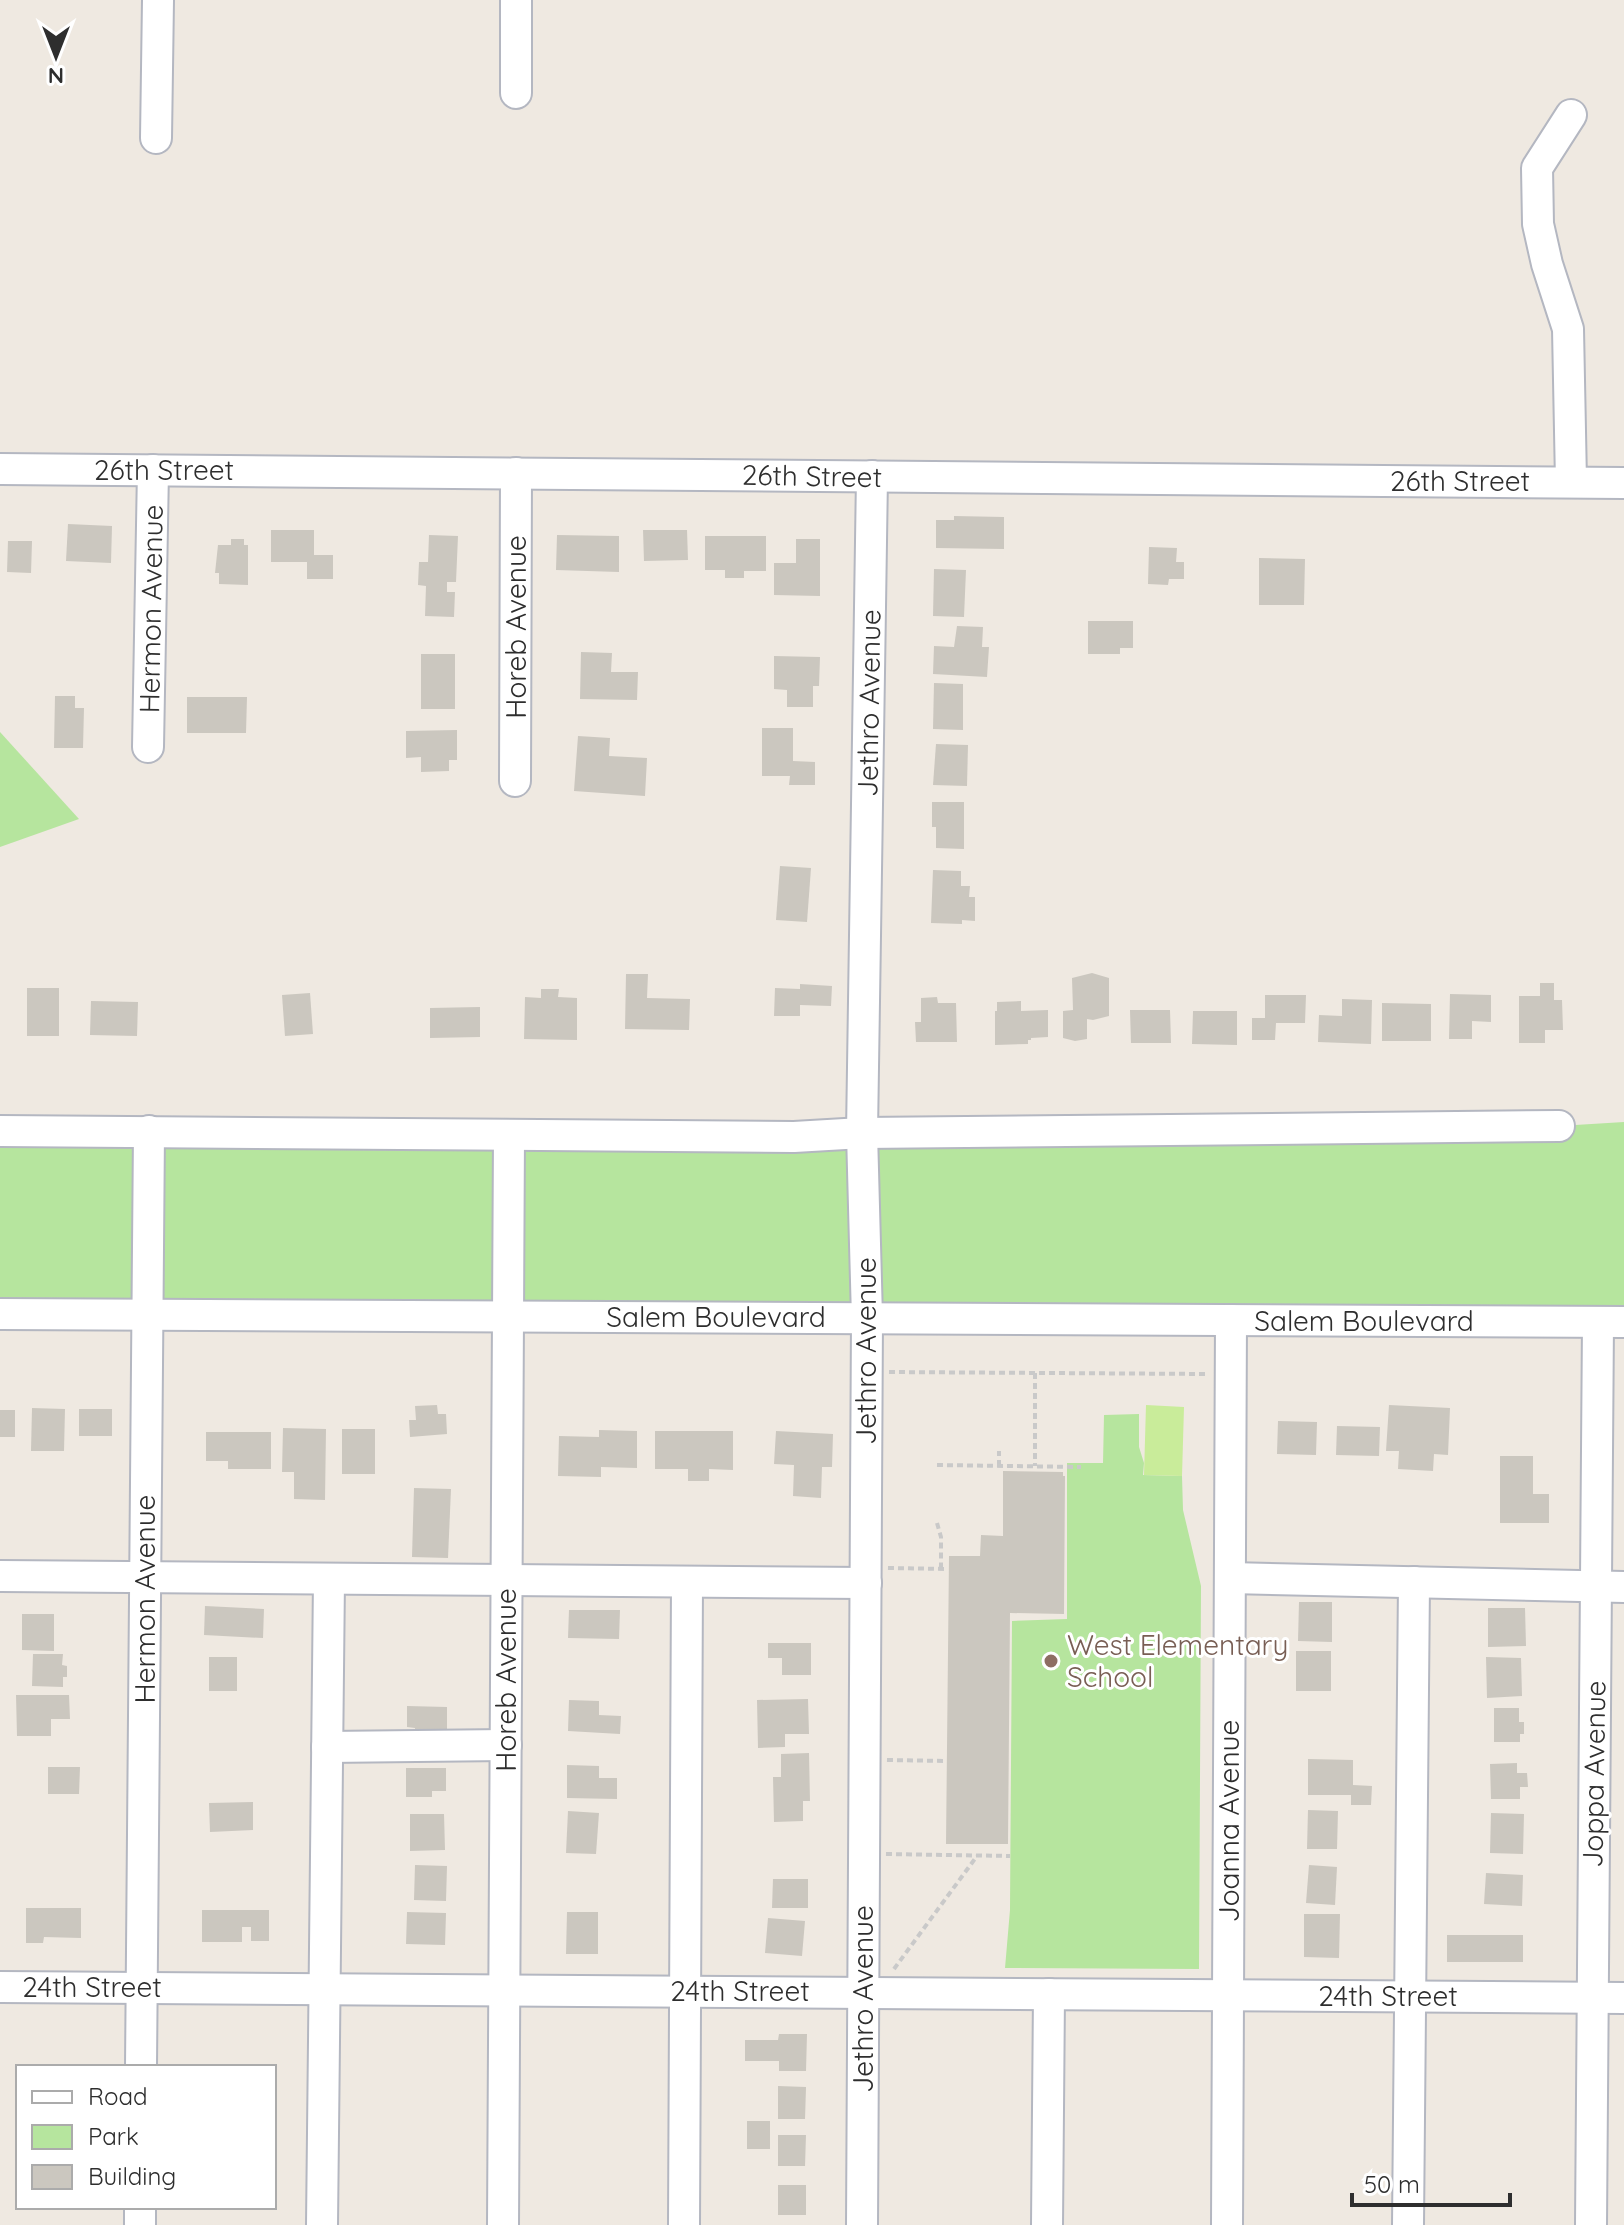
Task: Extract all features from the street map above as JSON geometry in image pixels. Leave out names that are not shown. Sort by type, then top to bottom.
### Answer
[{"type":"street","points":[[156,138],[158,0]]},
{"type":"street","points":[[516,0],[516,93]]},
{"type":"street","points":[[1571,115],[1537,168],[1538,224],[1568,329],[1571,482]]},
{"type":"street","name":"26th Street","points":[[0,469],[1624,483]]},
{"type":"street","name":"Hermon Avenue","points":[[148,747],[153,470]]},
{"type":"street","name":"Horeb Avenue","points":[[515,781],[516,473]]},
{"type":"street","name":"Jethro Avenue","points":[[862,2225],[867,1318],[862,1133],[872,476]]},
{"type":"street","points":[[0,1131],[794,1137],[862,1133],[1559,1126]]},
{"type":"street","name":"Hermon Avenue","points":[[141,2065],[149,1131]]},
{"type":"street","name":"Horeb Avenue","points":[[503,2225],[509,1135]]},
{"type":"street","name":"Salem Boulevard","points":[[0,1314],[1611,1322]]},
{"type":"street","name":"Joanna Avenue","points":[[1227,2225],[1231,1320]]},
{"type":"street","name":"Joppa Avenue","points":[[1591,2225],[1592,1997],[1610,1587],[1611,1322]]},
{"type":"street","points":[[0,1576],[687,1582],[866,1576]]},
{"type":"street","points":[[1230,1578],[1610,1587]]},
{"type":"street","points":[[322,2225],[329,1579]]},
{"type":"street","points":[[684,2225],[687,1582]]},
{"type":"street","points":[[1408,2225],[1414,1582]]},
{"type":"street","points":[[327,1747],[506,1745]]},
{"type":"street","name":"24th Street","points":[[0,1987],[1624,1998]]},
{"type":"street","points":[[1047,2225],[1049,1994]]},
{"type":"path","points":[[867,1372],[1231,1374]]},
{"type":"path","points":[[1035,1373],[1035,1466]]},
{"type":"path","points":[[999,1451],[999,1466]]},
{"type":"path","points":[[937,1465],[1081,1467]]},
{"type":"path","points":[[937,1523],[941,1537],[941,1569]]},
{"type":"path","points":[[866,1576],[948,1569]]},
{"type":"path","points":[[865,1760],[947,1761]]},
{"type":"path","points":[[864,1854],[1010,1856]]},
{"type":"path","points":[[863,1992],[893,1971],[977,1856]]},
{"type":"green space","points":[[0,732],[79,819],[0,847]]},
{"type":"green space","points":[[1624,1122],[1624,1321],[0,1315],[0,1128],[1559,1126]]},
{"type":"green space","points":[[1146,1405],[1184,1407],[1182,1476],[1144,1475]]},
{"type":"green space","points":[[1139,1414],[1143,1475],[1182,1476],[1183,1510],[1201,1586],[1199,1969],[1005,1968],[1010,1910],[1012,1621],[1067,1619],[1067,1463],[1103,1463],[1104,1415]]},
{"type":"building","points":[[954,516],[1004,517],[1004,549],[936,548],[936,520],[954,520]]},
{"type":"building","points":[[68,524],[112,526],[111,563],[66,561]]},
{"type":"building","points":[[271,530],[314,530],[314,555],[333,555],[333,579],[307,579],[307,562],[271,562]]},
{"type":"building","points":[[643,530],[687,530],[688,560],[644,561]]},
{"type":"building","points":[[429,535],[458,536],[456,582],[447,582],[447,592],[455,592],[454,617],[425,616],[426,586],[418,585],[419,562],[428,562]]},
{"type":"building","points":[[557,535],[619,536],[619,572],[556,570]]},
{"type":"building","points":[[705,536],[766,536],[766,571],[744,571],[744,578],[725,578],[725,570],[705,570]]},
{"type":"building","points":[[231,539],[244,539],[244,545],[248,545],[248,585],[219,584],[219,573],[215,573],[218,545],[231,545]]},
{"type":"building","points":[[796,539],[820,539],[820,596],[774,595],[774,563],[796,563]]},
{"type":"building","points":[[8,541],[32,541],[31,573],[7,572]]},
{"type":"building","points":[[1149,547],[1177,548],[1176,562],[1184,562],[1184,579],[1169,579],[1168,585],[1148,584]]},
{"type":"building","points":[[1259,558],[1305,559],[1304,605],[1259,605]]},
{"type":"building","points":[[934,569],[966,570],[964,617],[933,616]]},
{"type":"building","points":[[1088,621],[1133,621],[1133,648],[1120,648],[1120,654],[1088,654]]},
{"type":"building","points":[[957,626],[983,627],[982,647],[989,647],[987,677],[933,674],[934,646],[954,647]]},
{"type":"building","points":[[581,652],[612,653],[611,672],[638,672],[637,700],[580,699]]},
{"type":"building","points":[[421,654],[455,654],[455,709],[421,709]]},
{"type":"building","points":[[774,656],[820,657],[819,686],[813,686],[813,707],[787,707],[787,690],[774,689]]},
{"type":"building","points":[[934,683],[963,684],[963,730],[933,729]]},
{"type":"building","points":[[55,696],[75,696],[75,708],[84,708],[83,748],[54,748]]},
{"type":"building","points":[[187,697],[247,697],[246,733],[187,733]]},
{"type":"building","points":[[762,728],[793,728],[793,761],[815,762],[815,785],[789,785],[790,776],[762,776]]},
{"type":"building","points":[[457,730],[457,760],[449,760],[449,771],[421,772],[421,757],[406,758],[406,731]]},
{"type":"building","points":[[578,736],[610,738],[609,756],[647,758],[645,796],[574,791]]},
{"type":"building","points":[[936,744],[968,745],[967,786],[933,785]]},
{"type":"building","points":[[932,802],[964,802],[964,849],[936,848]]},
{"type":"building","points":[[780,866],[811,868],[807,922],[776,920]]},
{"type":"building","points":[[933,870],[961,871],[961,886],[970,886],[969,897],[975,897],[975,921],[962,920],[962,924],[931,923]]},
{"type":"building","points":[[1092,973],[1109,978],[1109,1016],[1087,1019],[1087,1039],[1075,1041],[1063,1038],[1063,1011],[1073,1010],[1072,978]]},
{"type":"building","points":[[626,974],[648,974],[647,998],[690,999],[689,1030],[625,1029]]},
{"type":"building","points":[[1540,983],[1554,983],[1554,1000],[1562,1000],[1563,1030],[1545,1030],[1545,1043],[1519,1043],[1519,996],[1540,996]]},
{"type":"building","points":[[800,984],[832,986],[831,1006],[800,1005],[800,1016],[774,1016],[775,988],[800,989]]},
{"type":"building","points":[[27,988],[59,988],[59,1036],[27,1036]]},
{"type":"building","points":[[541,989],[559,989],[558,997],[577,998],[577,1040],[524,1039],[525,997],[541,998]]},
{"type":"building","points":[[310,993],[313,1034],[285,1036],[282,995]]},
{"type":"building","points":[[1450,994],[1491,995],[1491,1022],[1472,1021],[1472,1039],[1449,1039]]},
{"type":"building","points":[[1265,995],[1306,995],[1305,1023],[1276,1023],[1275,1040],[1252,1040],[1252,1018],[1265,1018]]},
{"type":"building","points":[[937,997],[938,1003],[956,1003],[957,1042],[916,1042],[915,1022],[921,1022],[921,998]]},
{"type":"building","points":[[1342,999],[1372,1000],[1371,1044],[1318,1042],[1319,1015],[1342,1016]]},
{"type":"building","points":[[91,1001],[138,1002],[137,1036],[90,1035]]},
{"type":"building","points":[[1021,1001],[1021,1011],[1048,1010],[1048,1037],[1031,1038],[1028,1044],[995,1045],[997,1002]]},
{"type":"building","points":[[1382,1003],[1431,1004],[1431,1041],[1382,1041]]},
{"type":"building","points":[[480,1007],[480,1037],[430,1038],[430,1008]]},
{"type":"building","points":[[1130,1010],[1170,1010],[1171,1043],[1131,1043]]},
{"type":"building","points":[[1193,1011],[1237,1011],[1237,1045],[1192,1044]]},
{"type":"building","points":[[437,1405],[438,1414],[446,1414],[447,1434],[410,1437],[409,1420],[416,1420],[415,1406]]},
{"type":"building","points":[[1389,1405],[1450,1408],[1448,1455],[1434,1454],[1433,1471],[1398,1469],[1399,1451],[1386,1451]]},
{"type":"building","points":[[32,1408],[65,1409],[64,1451],[31,1451]]},
{"type":"building","points":[[79,1409],[112,1409],[112,1436],[79,1436]]},
{"type":"building","points":[[0,1410],[15,1410],[15,1437],[0,1437]]},
{"type":"building","points":[[1278,1421],[1317,1422],[1316,1455],[1277,1454]]},
{"type":"building","points":[[1337,1426],[1380,1427],[1379,1456],[1336,1455]]},
{"type":"building","points":[[283,1428],[326,1429],[325,1500],[294,1499],[294,1472],[282,1472]]},
{"type":"building","points":[[342,1429],[375,1429],[375,1474],[342,1474]]},
{"type":"building","points":[[599,1430],[637,1431],[637,1468],[601,1467],[601,1477],[558,1476],[559,1436],[599,1437]]},
{"type":"building","points":[[655,1431],[733,1431],[733,1470],[709,1469],[709,1481],[688,1481],[688,1469],[655,1469]]},
{"type":"building","points":[[776,1431],[833,1434],[832,1467],[822,1467],[821,1498],[793,1496],[794,1465],[774,1464]]},
{"type":"building","points":[[206,1432],[271,1432],[271,1469],[228,1469],[228,1461],[206,1461]]},
{"type":"building","points":[[1500,1456],[1533,1456],[1533,1494],[1549,1494],[1549,1523],[1500,1523]]},
{"type":"building","points":[[1003,1471],[1063,1472],[1065,1476],[1064,1614],[1010,1613],[1008,1844],[946,1844],[949,1556],[980,1556],[981,1535],[1003,1536]]},
{"type":"building","points":[[414,1488],[451,1489],[448,1558],[412,1557]]},
{"type":"building","points":[[1299,1602],[1332,1602],[1332,1642],[1298,1641]]},
{"type":"building","points":[[205,1606],[264,1609],[263,1638],[204,1635]]},
{"type":"building","points":[[1488,1608],[1525,1608],[1526,1646],[1488,1647]]},
{"type":"building","points":[[569,1610],[620,1610],[619,1639],[568,1638]]},
{"type":"building","points":[[22,1614],[54,1614],[54,1651],[22,1650]]},
{"type":"building","points":[[768,1643],[811,1643],[811,1675],[782,1675],[782,1658],[768,1658]]},
{"type":"building","points":[[1296,1651],[1331,1651],[1331,1691],[1296,1691]]},
{"type":"building","points":[[33,1654],[63,1654],[62,1665],[67,1666],[67,1677],[63,1677],[63,1687],[32,1686]]},
{"type":"building","points":[[209,1657],[237,1657],[237,1691],[209,1691]]},
{"type":"building","points":[[1486,1657],[1521,1658],[1522,1696],[1487,1698]]},
{"type":"building","points":[[16,1695],[69,1695],[70,1719],[51,1719],[51,1736],[17,1736]]},
{"type":"building","points":[[808,1699],[809,1734],[785,1734],[785,1747],[758,1748],[757,1700]]},
{"type":"building","points":[[569,1700],[599,1701],[599,1715],[621,1716],[620,1734],[568,1731]]},
{"type":"building","points":[[407,1706],[447,1707],[447,1735],[415,1735],[415,1728],[407,1727]]},
{"type":"building","points":[[1494,1708],[1519,1708],[1519,1722],[1524,1722],[1520,1742],[1494,1742]]},
{"type":"building","points":[[809,1753],[810,1801],[803,1801],[803,1821],[774,1822],[773,1777],[781,1777],[781,1754]]},
{"type":"building","points":[[1308,1759],[1353,1760],[1353,1785],[1372,1786],[1371,1805],[1351,1805],[1351,1795],[1308,1795]]},
{"type":"building","points":[[1517,1763],[1517,1773],[1527,1773],[1528,1787],[1520,1787],[1520,1799],[1491,1799],[1490,1764]]},
{"type":"building","points":[[567,1765],[599,1766],[599,1778],[617,1778],[617,1799],[567,1798]]},
{"type":"building","points":[[48,1767],[80,1767],[79,1794],[48,1794]]},
{"type":"building","points":[[406,1768],[446,1768],[446,1791],[432,1791],[432,1797],[406,1797]]},
{"type":"building","points":[[253,1802],[253,1830],[210,1832],[209,1803]]},
{"type":"building","points":[[1308,1810],[1338,1811],[1337,1849],[1307,1849]]},
{"type":"building","points":[[568,1811],[599,1813],[596,1854],[566,1853]]},
{"type":"building","points":[[1491,1813],[1524,1814],[1523,1854],[1490,1853]]},
{"type":"building","points":[[410,1814],[444,1814],[445,1850],[410,1851]]},
{"type":"building","points":[[415,1865],[447,1866],[446,1901],[414,1900]]},
{"type":"building","points":[[1309,1865],[1337,1867],[1335,1905],[1306,1903]]},
{"type":"building","points":[[1486,1873],[1523,1875],[1522,1906],[1484,1904]]},
{"type":"building","points":[[773,1879],[808,1879],[808,1908],[772,1908]]},
{"type":"building","points":[[26,1908],[81,1908],[81,1938],[44,1937],[43,1943],[26,1943]]},
{"type":"building","points":[[202,1910],[269,1910],[269,1941],[251,1941],[251,1927],[242,1927],[242,1942],[202,1942]]},
{"type":"building","points":[[407,1912],[446,1913],[445,1945],[406,1944]]},
{"type":"building","points":[[567,1912],[598,1912],[598,1954],[566,1954]]},
{"type":"building","points":[[1304,1914],[1340,1914],[1339,1958],[1304,1957]]},
{"type":"building","points":[[768,1918],[805,1921],[802,1956],[765,1953]]},
{"type":"building","points":[[1447,1935],[1523,1935],[1523,1962],[1447,1962]]},
{"type":"building","points":[[779,2034],[807,2034],[806,2071],[779,2071],[779,2061],[745,2061],[745,2040],[778,2040]]},
{"type":"building","points":[[778,2086],[806,2087],[805,2119],[778,2119]]},
{"type":"building","points":[[747,2121],[770,2121],[770,2149],[747,2149]]},
{"type":"building","points":[[778,2135],[806,2135],[805,2166],[778,2166]]},
{"type":"building","points":[[778,2185],[806,2185],[806,2215],[778,2215]]},
{"type":"place","name":"West Elementary School","points":[[1051,1661]]}]
